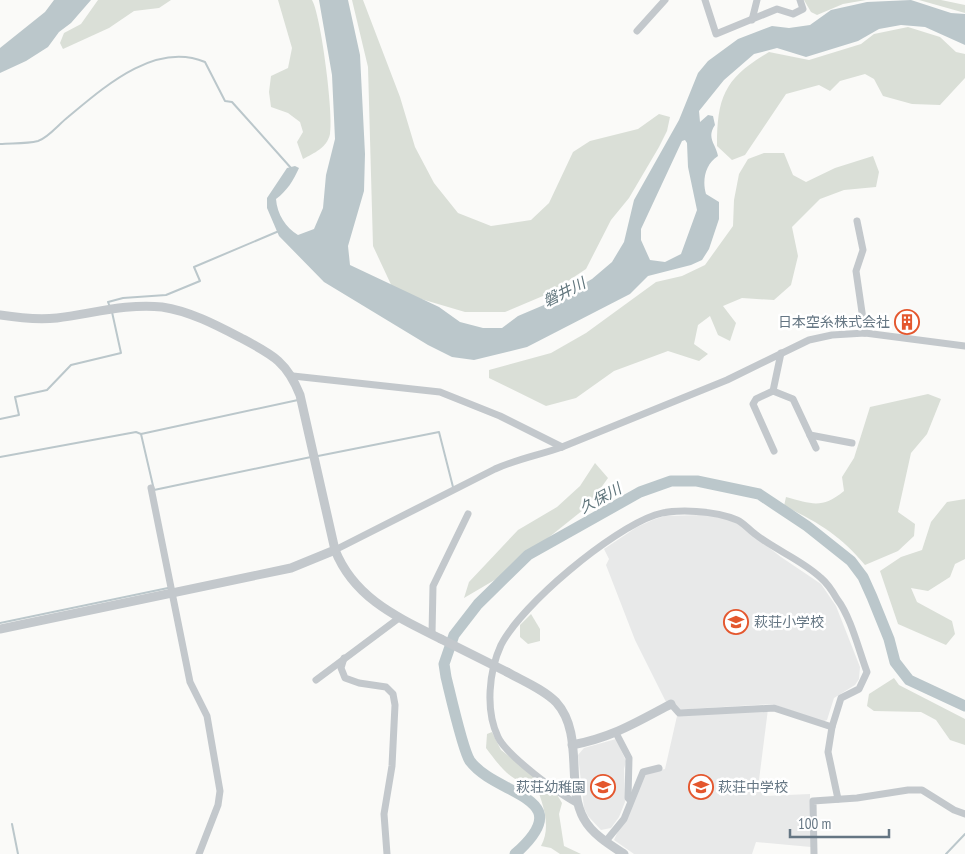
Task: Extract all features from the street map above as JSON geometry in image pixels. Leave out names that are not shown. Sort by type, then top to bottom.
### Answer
[{"type":"street","points":[[637,31],[665,0]]},
{"type":"street","points":[[705,0],[716,34],[777,9],[793,14],[803,9],[800,0]]},
{"type":"street","points":[[752,20],[757,0]]},
{"type":"street","points":[[857,221],[863,250],[856,271],[865,333]]},
{"type":"street","points":[[0,315],[27,319],[55,318],[136,306],[163,307],[192,315],[264,350],[286,366],[293,376],[300,395],[335,550],[340,562],[360,590],[399,618],[507,672],[555,701],[566,719],[572,745],[578,804],[584,819],[606,841],[624,854]]},
{"type":"street","points":[[0,629],[291,568],[335,550],[495,469],[519,459],[541,455],[562,447],[727,380],[809,340],[832,335],[865,333],[965,346]]},
{"type":"street","points":[[773,391],[781,353]]},
{"type":"street","points":[[293,376],[440,392],[500,416],[562,447]]},
{"type":"street","points":[[774,451],[753,404],[756,398],[773,391],[794,399],[816,448]]},
{"type":"street","points":[[810,435],[852,443]]},
{"type":"street","points":[[151,488],[190,682],[207,716],[220,791],[218,805],[203,852]]},
{"type":"street","points":[[578,804],[564,796],[510,754],[502,744],[493,722],[492,672],[502,643],[511,630],[562,574],[604,545],[656,515],[704,512],[740,521],[755,534],[821,578],[839,601],[867,672],[859,689],[841,698],[832,726],[828,752],[838,799]]},
{"type":"street","points":[[432,634],[433,586],[468,514]]},
{"type":"street","points":[[316,680],[399,618]]},
{"type":"street","points":[[344,658],[342,668],[345,678],[359,683],[386,687],[393,694],[395,705],[392,766],[384,814],[387,854]]},
{"type":"street","points":[[572,745],[602,739],[671,704],[678,713],[774,708],[832,726]]},
{"type":"street","points":[[616,733],[629,758],[628,798],[630,800]]},
{"type":"street","points":[[606,841],[624,819],[630,800],[643,772],[659,768]]},
{"type":"street","points":[[814,854],[813,801],[922,790],[954,810],[965,814]]},
{"type":"shaded area","points":[[54,0],[91,0],[71,23],[59,32],[48,47],[26,61],[0,73],[0,48],[45,12]]},
{"type":"shaded area","points":[[98,0],[171,0],[159,8],[134,11],[109,28],[63,49],[60,43],[64,33],[81,24]]},
{"type":"shaded area","points":[[278,0],[312,0],[316,9],[323,44],[330,108],[330,134],[323,146],[303,159],[297,142],[303,132],[300,122],[288,113],[271,107],[269,92],[271,76],[288,68],[292,48]]},
{"type":"shaded area","points":[[319,0],[348,0],[360,55],[365,154],[364,191],[348,246],[350,265],[439,307],[460,322],[483,328],[502,328],[518,316],[551,302],[592,279],[612,262],[624,242],[634,200],[679,120],[698,73],[708,61],[738,39],[772,26],[789,28],[810,25],[831,10],[867,2],[911,0],[951,13],[965,14],[965,45],[925,27],[901,25],[879,29],[858,41],[806,57],[777,48],[754,54],[724,80],[699,111],[700,122],[708,115],[713,116],[715,125],[711,137],[718,156],[707,168],[704,184],[706,194],[719,202],[719,219],[709,249],[702,260],[691,265],[648,276],[630,294],[527,347],[474,360],[452,357],[428,345],[324,282],[279,236],[267,208],[267,198],[287,168],[295,166],[299,168],[289,185],[276,199],[280,215],[290,229],[298,235],[314,229],[323,208],[326,175],[335,139],[332,75]],"holes":[[[685,140],[687,143],[688,167],[697,210],[681,254],[665,262],[650,260],[641,240],[641,229],[682,141]]]},
{"type":"shaded area","points":[[352,0],[363,0],[400,97],[415,147],[434,183],[458,213],[491,226],[531,220],[549,203],[573,152],[590,141],[638,129],[659,114],[670,117],[667,131],[659,147],[629,198],[611,220],[586,269],[550,293],[505,312],[465,312],[394,291],[373,246],[368,67]]},
{"type":"shaded area","points":[[804,0],[866,0],[843,4],[817,15],[811,12]]},
{"type":"shaded area","points":[[919,0],[941,0],[965,5],[965,13]]},
{"type":"shaded area","points":[[908,27],[940,37],[956,52],[965,54],[965,78],[940,105],[912,104],[883,96],[874,79],[865,74],[840,81],[830,91],[819,85],[786,94],[745,155],[732,160],[717,146],[719,114],[726,90],[733,80],[754,61],[769,52],[809,60],[861,44],[874,34]]},
{"type":"shaded area","points":[[764,153],[784,153],[793,175],[806,182],[835,168],[873,156],[879,172],[876,187],[844,190],[820,199],[792,227],[798,256],[791,285],[774,300],[742,298],[723,306],[736,323],[730,341],[718,335],[710,316],[698,325],[694,344],[708,354],[699,361],[668,351],[614,371],[576,398],[546,406],[489,378],[489,370],[551,353],[586,333],[656,282],[682,276],[705,265],[733,226],[734,200],[739,174],[748,159]]},
{"type":"shaded area","points":[[928,394],[941,399],[927,434],[911,453],[898,512],[915,524],[914,536],[898,551],[865,565],[838,538],[808,518],[784,506],[786,497],[803,502],[823,503],[844,491],[842,477],[854,458],[870,407]]},
{"type":"shaded area","points":[[595,463],[608,478],[588,506],[498,578],[464,598],[469,582],[518,530],[557,507],[580,486]]},
{"type":"shaded area","points":[[965,499],[965,559],[955,564],[950,577],[928,591],[911,588],[917,602],[952,621],[955,634],[946,645],[898,624],[880,571],[901,557],[922,550],[931,522],[947,502]]},
{"type":"shaded area","name":"萩荘小学校","points":[[665,516],[720,516],[740,525],[781,557],[821,584],[836,606],[860,667],[859,679],[855,685],[834,698],[827,720],[822,722],[773,704],[672,710],[665,700],[635,640],[606,565],[609,559],[604,549],[637,527],[655,519]]},
{"type":"shaded area","points":[[531,614],[540,629],[540,641],[528,644],[520,637],[520,625]]},
{"type":"shaded area","points":[[894,678],[899,685],[965,719],[965,745],[950,740],[936,720],[921,712],[874,711],[867,706],[869,694]]},
{"type":"shaded area","name":"萩荘中学校","points":[[768,709],[759,780],[765,796],[810,794],[811,847],[756,842],[752,854],[634,854],[614,840],[644,774],[665,769],[677,716]]},
{"type":"shaded area","points":[[492,732],[501,750],[556,793],[562,803],[559,814],[564,846],[581,854],[560,854],[551,848],[541,846],[546,832],[546,825],[544,810],[537,788],[513,778],[497,762],[486,748],[487,734]]},
{"type":"shaded area","name":"萩荘幼稚園","points":[[616,739],[626,761],[624,769],[625,802],[619,817],[611,828],[601,830],[588,816],[584,808],[578,755],[584,748]]},
{"type":"waterway","points":[[0,144],[38,141],[50,134],[98,93],[131,70],[149,62],[186,57],[205,62],[225,101],[232,102],[291,168]]},
{"type":"waterway","points":[[110,307],[108,302],[123,298],[166,295],[200,281],[194,267],[279,231]]},
{"type":"waterway","points":[[0,419],[19,415],[15,397],[47,390],[71,365],[121,353],[112,312]]},
{"type":"waterway","points":[[0,457],[136,432],[141,434],[298,400]]},
{"type":"waterway","points":[[318,456],[439,432],[453,487]]},
{"type":"waterway","points":[[141,434],[154,490],[311,457]]},
{"type":"waterway","name":"久保川","points":[[515,854],[533,835],[540,820],[537,809],[527,799],[482,773],[470,761],[467,755],[460,734],[444,664],[454,635],[478,604],[528,555],[640,492],[671,481],[697,481],[759,494],[807,526],[851,561],[863,577],[889,639],[895,662],[909,680],[965,706]]},
{"type":"waterway","points":[[0,623],[168,588]]},
{"type":"waterway","points":[[12,824],[18,854]]},
{"type":"waterway","points":[[946,854],[965,834]]},
{"type":"place","name":"日本空糸株式会社","points":[[907,322]]},
{"type":"place","name":"萩荘小学校","points":[[736,622]]},
{"type":"place","name":"萩荘幼稚園","points":[[603,787]]},
{"type":"place","name":"萩荘中学校","points":[[701,787]]},
{"type":"water label","name":"磐井川","points":[[564,292]]}]
